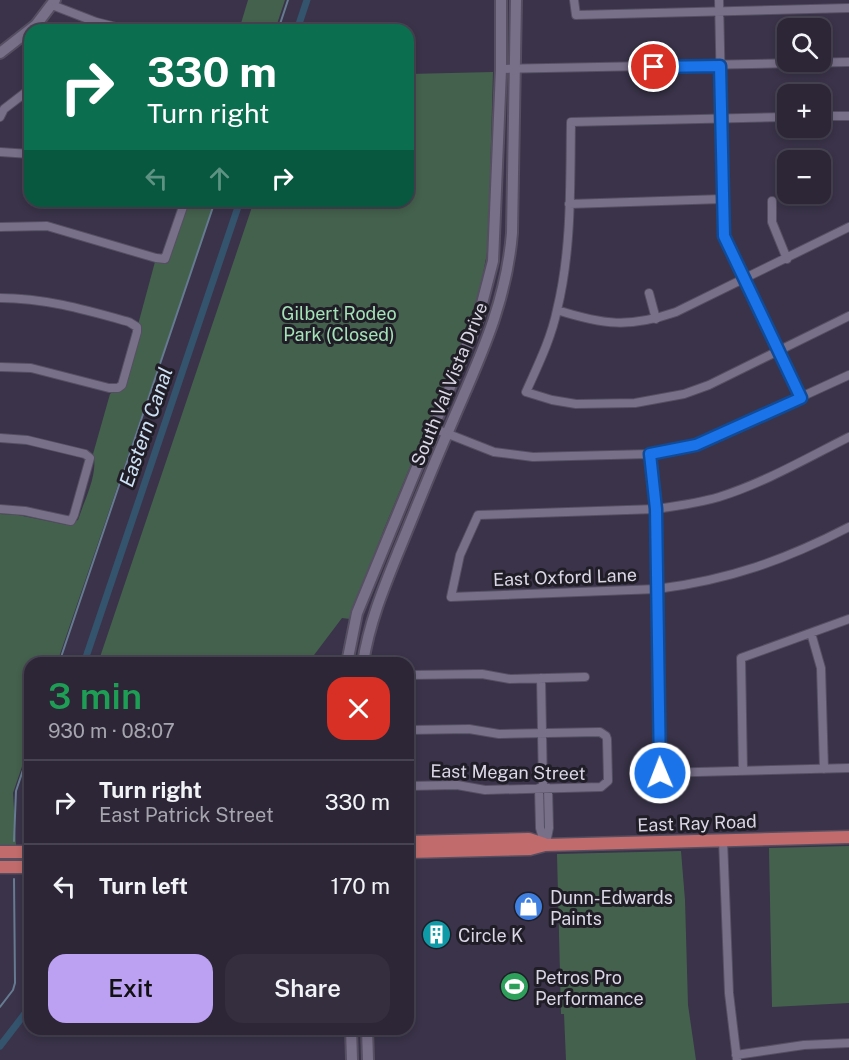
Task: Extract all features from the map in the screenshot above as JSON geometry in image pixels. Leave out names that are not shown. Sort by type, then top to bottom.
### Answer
[{"type":"main road","name":"South Val Vista Drive","points":[[348,657],[357,613],[478,319],[494,261],[501,69],[501,0]]},
{"type":"main road","points":[[509,0],[510,10],[517,20]]},
{"type":"main road","name":"South Val Vista Drive","points":[[364,657],[373,619],[386,582],[489,338],[505,288],[512,233],[516,0]]},
{"type":"main road","points":[[37,24],[53,2]]},
{"type":"main road","points":[[0,52],[24,34]]},
{"type":"main road","points":[[371,578],[386,582]]},
{"type":"main road","name":"East Ray Road","points":[[414,852],[530,849],[545,845],[849,837]]},
{"type":"main road","name":"East Ray Road","points":[[414,842],[529,839],[545,845]]},
{"type":"main road","points":[[0,852],[24,852]]},
{"type":"main road","points":[[0,867],[24,867]]},
{"type":"main road","points":[[351,1035],[352,1060]]},
{"type":"main road","points":[[367,1035],[368,1060]]},
{"type":"street","points":[[574,0],[576,15],[849,8]]},
{"type":"street","points":[[719,0],[724,236],[801,398]]},
{"type":"street","points":[[53,2],[104,24]]},
{"type":"street","points":[[501,69],[849,62]]},
{"type":"street","points":[[0,117],[4,109],[24,94]]},
{"type":"street","points":[[831,116],[849,116]]},
{"type":"street","points":[[777,117],[571,122],[566,260],[557,310],[545,349],[526,392],[576,404],[635,403],[657,400],[709,385],[849,316]]},
{"type":"street","points":[[0,152],[24,154]]},
{"type":"street","points":[[569,204],[723,199]]},
{"type":"street","points":[[772,201],[772,222],[787,259]]},
{"type":"street","points":[[0,227],[47,226],[165,259],[183,207]]},
{"type":"street","points":[[557,310],[605,323],[656,319],[676,312],[787,259],[849,226]]},
{"type":"street","points":[[649,293],[656,319]]},
{"type":"street","points":[[0,298],[22,298],[65,304],[129,322],[137,327],[122,384],[118,388],[109,388],[31,368],[0,367]]},
{"type":"street","points":[[433,428],[494,452],[532,457],[650,454],[696,445],[849,375]]},
{"type":"street","points":[[656,509],[719,497],[755,483],[849,437]]},
{"type":"street","points":[[0,438],[27,440],[85,454],[90,458],[75,515],[71,521],[25,511],[0,509]]},
{"type":"street","points":[[650,454],[656,509],[660,773],[849,768]]},
{"type":"street","name":"East Oxford Lane","points":[[656,509],[478,515],[460,555],[451,597],[657,589],[727,577],[781,559],[849,527]]},
{"type":"street","points":[[743,771],[741,658],[849,619]]},
{"type":"street","points":[[811,633],[821,668],[824,769]]},
{"type":"street","points":[[414,675],[482,674],[510,679],[585,677]]},
{"type":"street","points":[[542,678],[544,788],[540,828],[545,845]]},
{"type":"street","points":[[414,730],[470,729],[499,734],[542,733]]},
{"type":"street","name":"East Megan Street","points":[[414,786],[457,785],[485,790],[601,787],[606,784],[608,781],[607,739],[603,733],[542,733]]},
{"type":"street","points":[[723,840],[729,993],[737,1057],[804,1046],[849,1043]]},
{"type":"green space","points":[[248,0],[285,0],[277,24],[241,24]]},
{"type":"green space","name":"Gilbert Rodeo Park (Closed)","points":[[493,72],[488,248],[480,289],[465,335],[384,529],[350,619],[342,618],[313,657],[100,657],[252,207],[414,207],[414,74]]},
{"type":"green space","points":[[183,207],[213,207],[59,657],[24,657],[24,761],[13,793],[16,845],[0,846],[0,514],[18,515],[67,525],[78,520],[92,478],[93,454],[110,394],[122,384],[156,258],[165,258]]},
{"type":"green space","points":[[849,846],[849,1003],[772,1007],[769,848]]},
{"type":"green space","points":[[681,851],[688,1005],[696,1060],[566,1060],[564,1014],[561,1014],[557,854]]},
{"type":"waterway","points":[[280,24],[288,0]]},
{"type":"waterway","name":"Eastern Canal","points":[[299,24],[307,0]]},
{"type":"waterway","points":[[61,657],[213,207]]},
{"type":"waterway","name":"Eastern Canal","points":[[86,657],[238,207]]},
{"type":"waterway","points":[[14,841],[16,791],[24,767]]},
{"type":"waterway","points":[[0,1007],[13,990],[15,983],[14,879]]},
{"type":"waterway","name":"Eastern Canal","points":[[0,1046],[24,1015]]},
{"type":"place","name":"Dunn-Edwards Paints","points":[[529,907]]},
{"type":"place","name":"Circle K","points":[[437,935]]},
{"type":"place","name":"Petros Pro Performance","points":[[514,987]]},
{"type":"route","points":[[654,67],[720,66],[724,236],[801,398],[696,445],[650,454],[656,509],[660,773]]}]
